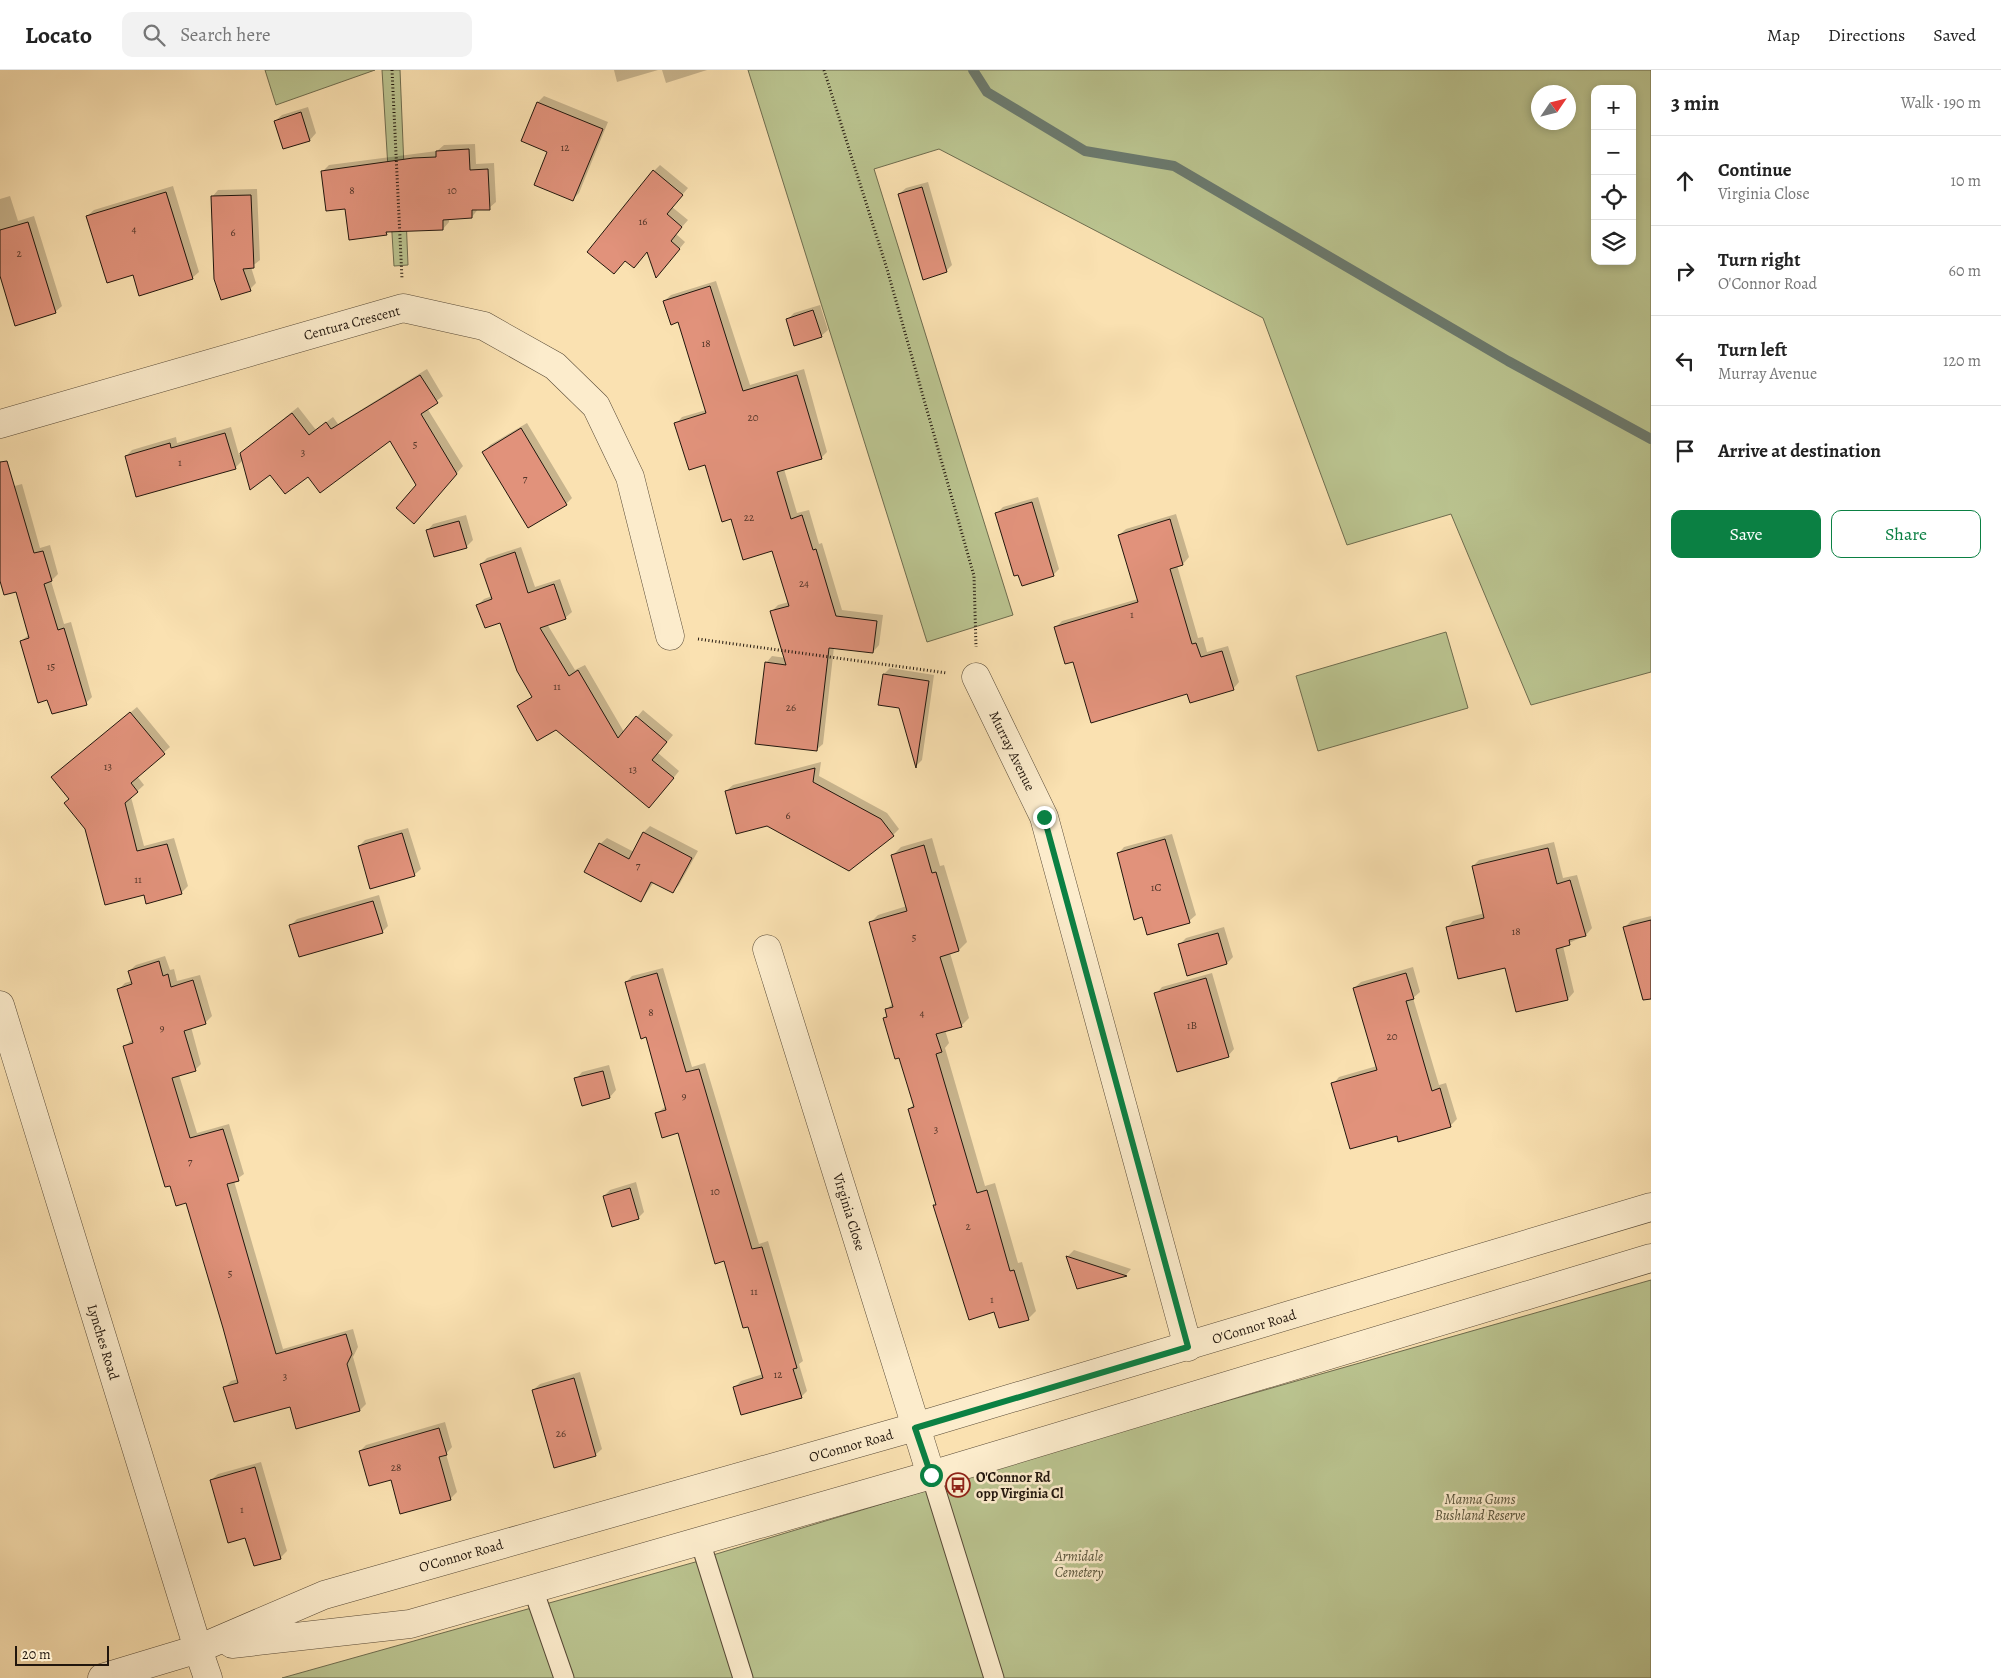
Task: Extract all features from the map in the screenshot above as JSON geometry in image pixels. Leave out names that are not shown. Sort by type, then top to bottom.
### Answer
[{"type":"street","name":"Centura Crescent","points":[[0,424],[403,308],[484,326],[556,366],[596,406],[630,477],[670,636]]},
{"type":"street","name":"Murray Avenue","points":[[964,675],[1044,817],[1188,1347]]},
{"type":"street","name":"Virginia Close","points":[[767,949],[931,1475]]},
{"type":"street","name":"Lynches Road","points":[[0,1005],[208,1678]]},
{"type":"street","name":"O'Connor Road","points":[[102,1678],[198,1648],[324,1595],[915,1428],[1651,1207]]},
{"type":"street","name":"O'Connor Road","points":[[198,1648],[410,1624],[931,1475],[1651,1258]]},
{"type":"lane","points":[[931,1475],[994,1678]]},
{"type":"lane","points":[[700,1541],[743,1678]]},
{"type":"lane","points":[[533,1589],[564,1678]]},
{"type":"path","points":[[392,70],[402,287]]},
{"type":"path","points":[[824,70],[887,269],[974,576],[976,645]]},
{"type":"path","points":[[716,642],[964,675]]},
{"type":"green space","points":[[265,70],[375,70],[276,105]]},
{"type":"green space","points":[[382,70],[400,70],[408,265],[394,266]]},
{"type":"green space","points":[[748,70],[1651,70],[1651,672],[1531,705],[1451,514],[1347,545],[1263,318],[939,149],[874,169],[1013,615],[927,642]]},
{"type":"green space","points":[[1446,632],[1468,708],[1318,751],[1296,676]]},
{"type":"green space","points":[[1651,1280],[1651,1678],[282,1678],[706,1559],[713,1555],[1156,1421]]},
{"type":"building","points":[[537,102],[603,129],[573,201],[534,185],[547,152],[521,141]]},
{"type":"building","points":[[301,112],[310,141],[283,149],[274,121]]},
{"type":"building","points":[[469,149],[470,170],[488,169],[490,210],[472,210],[472,218],[443,220],[443,230],[386,232],[387,235],[349,240],[345,209],[326,211],[321,171],[413,158],[436,157],[436,151]]},
{"type":"building","points":[[653,170],[683,195],[667,214],[682,227],[671,241],[680,249],[656,278],[647,252],[634,268],[625,261],[614,274],[587,252]]},
{"type":"building","points":[[922,187],[947,272],[923,280],[898,194]]},
{"type":"building","points":[[166,192],[193,279],[139,296],[133,275],[107,283],[86,216]]},
{"type":"building","points":[[251,195],[254,268],[243,269],[251,291],[221,300],[214,279],[211,196]]},
{"type":"building","points":[[28,222],[56,313],[15,326],[0,276],[0,230]]},
{"type":"building","points":[[710,286],[743,391],[797,375],[822,459],[777,472],[791,519],[802,515],[813,550],[816,549],[836,616],[877,621],[873,653],[829,648],[817,751],[755,744],[765,662],[786,665],[770,611],[789,606],[772,551],[743,560],[731,519],[722,522],[705,465],[689,470],[674,423],[706,413],[678,322],[671,325],[663,301]]},
{"type":"building","points":[[813,310],[822,337],[794,346],[786,319]]},
{"type":"building","points":[[420,375],[438,403],[421,414],[457,474],[414,524],[396,508],[416,485],[390,441],[320,493],[308,477],[285,494],[270,475],[250,490],[240,453],[292,413],[309,435],[326,422],[331,429]]},
{"type":"building","points":[[521,428],[567,505],[528,528],[482,452]]},
{"type":"building","points":[[225,433],[236,469],[136,497],[125,456],[170,443],[171,448]]},
{"type":"building","points":[[7,461],[34,553],[43,551],[52,581],[44,584],[58,630],[64,628],[87,705],[52,714],[47,700],[38,703],[20,641],[29,638],[16,592],[4,595],[0,581],[0,462]]},
{"type":"building","points":[[1032,502],[1054,576],[1022,586],[1018,575],[1014,576],[995,513]]},
{"type":"building","points":[[1170,519],[1183,565],[1170,569],[1192,644],[1196,643],[1201,657],[1222,651],[1234,690],[1190,703],[1187,694],[1091,723],[1073,662],[1065,664],[1054,627],[1138,602],[1118,535]]},
{"type":"building","points":[[459,521],[467,548],[434,557],[426,530]]},
{"type":"building","points":[[515,552],[528,593],[554,584],[566,619],[540,628],[569,676],[578,670],[618,738],[636,716],[667,742],[652,760],[674,778],[649,808],[556,730],[537,741],[517,706],[532,697],[517,671],[500,623],[485,628],[476,605],[492,599],[480,564]]},
{"type":"building","points":[[883,674],[929,681],[916,768],[899,708],[878,705]]},
{"type":"building","points":[[130,712],[165,754],[131,783],[138,792],[125,803],[137,851],[167,844],[182,894],[146,904],[144,895],[105,905],[85,829],[64,803],[69,799],[51,777]]},
{"type":"building","points":[[815,768],[813,782],[881,819],[894,836],[849,871],[767,826],[736,834],[725,791]]},
{"type":"building","points":[[643,832],[692,858],[673,893],[651,882],[641,902],[584,872],[599,843],[629,859]]},
{"type":"building","points":[[402,833],[415,876],[370,889],[358,846]]},
{"type":"building","points":[[1165,839],[1190,923],[1147,935],[1142,917],[1134,920],[1117,853]]},
{"type":"building","points":[[924,845],[932,873],[936,872],[959,951],[940,957],[962,1027],[936,1034],[942,1052],[936,1054],[977,1193],[987,1190],[1010,1271],[1014,1270],[1029,1320],[999,1328],[994,1312],[969,1320],[933,1205],[936,1205],[908,1109],[914,1107],[899,1058],[895,1059],[883,1018],[887,1017],[885,1009],[893,1007],[869,922],[907,911],[891,855]]},
{"type":"building","points":[[1548,848],[1557,884],[1570,880],[1586,936],[1569,940],[1570,945],[1556,949],[1568,1000],[1516,1012],[1505,968],[1458,979],[1446,927],[1484,918],[1472,866]]},
{"type":"building","points":[[373,901],[383,933],[299,957],[289,925]]},
{"type":"building","points":[[1651,920],[1651,999],[1643,1000],[1623,927]]},
{"type":"building","points":[[1218,933],[1227,964],[1187,976],[1178,944]]},
{"type":"building","points":[[159,961],[163,976],[168,974],[171,987],[193,980],[206,1024],[184,1031],[196,1071],[172,1078],[190,1138],[223,1129],[239,1181],[227,1184],[276,1354],[346,1334],[352,1354],[347,1364],[360,1411],[296,1429],[290,1407],[234,1422],[223,1387],[238,1383],[223,1328],[186,1203],[176,1206],[170,1186],[165,1187],[123,1046],[133,1043],[117,989],[132,984],[128,971]]},
{"type":"building","points":[[657,973],[686,1072],[699,1069],[752,1249],[762,1247],[797,1368],[793,1369],[802,1398],[741,1415],[733,1387],[763,1378],[748,1327],[743,1328],[724,1261],[715,1264],[678,1133],[662,1138],[655,1113],[666,1110],[646,1037],[641,1039],[625,982]]},
{"type":"building","points":[[1406,973],[1414,999],[1406,1001],[1432,1091],[1440,1088],[1451,1127],[1398,1142],[1397,1136],[1350,1149],[1331,1083],[1377,1070],[1353,988]]},
{"type":"building","points":[[1206,978],[1229,1057],[1177,1072],[1154,993]]},
{"type":"building","points":[[603,1071],[610,1098],[582,1106],[574,1078]]},
{"type":"building","points":[[630,1188],[639,1219],[612,1227],[603,1196]]},
{"type":"building","points":[[1066,1256],[1127,1276],[1077,1289]]},
{"type":"building","points":[[574,1378],[596,1456],[554,1468],[532,1390]]},
{"type":"building","points":[[439,1428],[447,1455],[439,1457],[451,1500],[400,1514],[391,1480],[369,1486],[359,1451]]},
{"type":"building","points":[[255,1467],[281,1559],[254,1566],[245,1538],[228,1543],[210,1480]]},
{"type":"waterway","points":[[973,70],[987,92],[1085,151],[1174,166],[1508,361],[1651,439]]},
{"type":"place","name":"O'Connor Rd opp Virginia Cl","points":[[958,1485]]},
{"type":"route","points":[[931,1475],[915,1428],[1188,1347],[1044,817]]},
{"type":"park label","name":"Manna Gums Bushland Reserve","points":[[1480,1508]]},
{"type":"park label","name":"Armidale Cemetery","points":[[1079,1564]]}]
